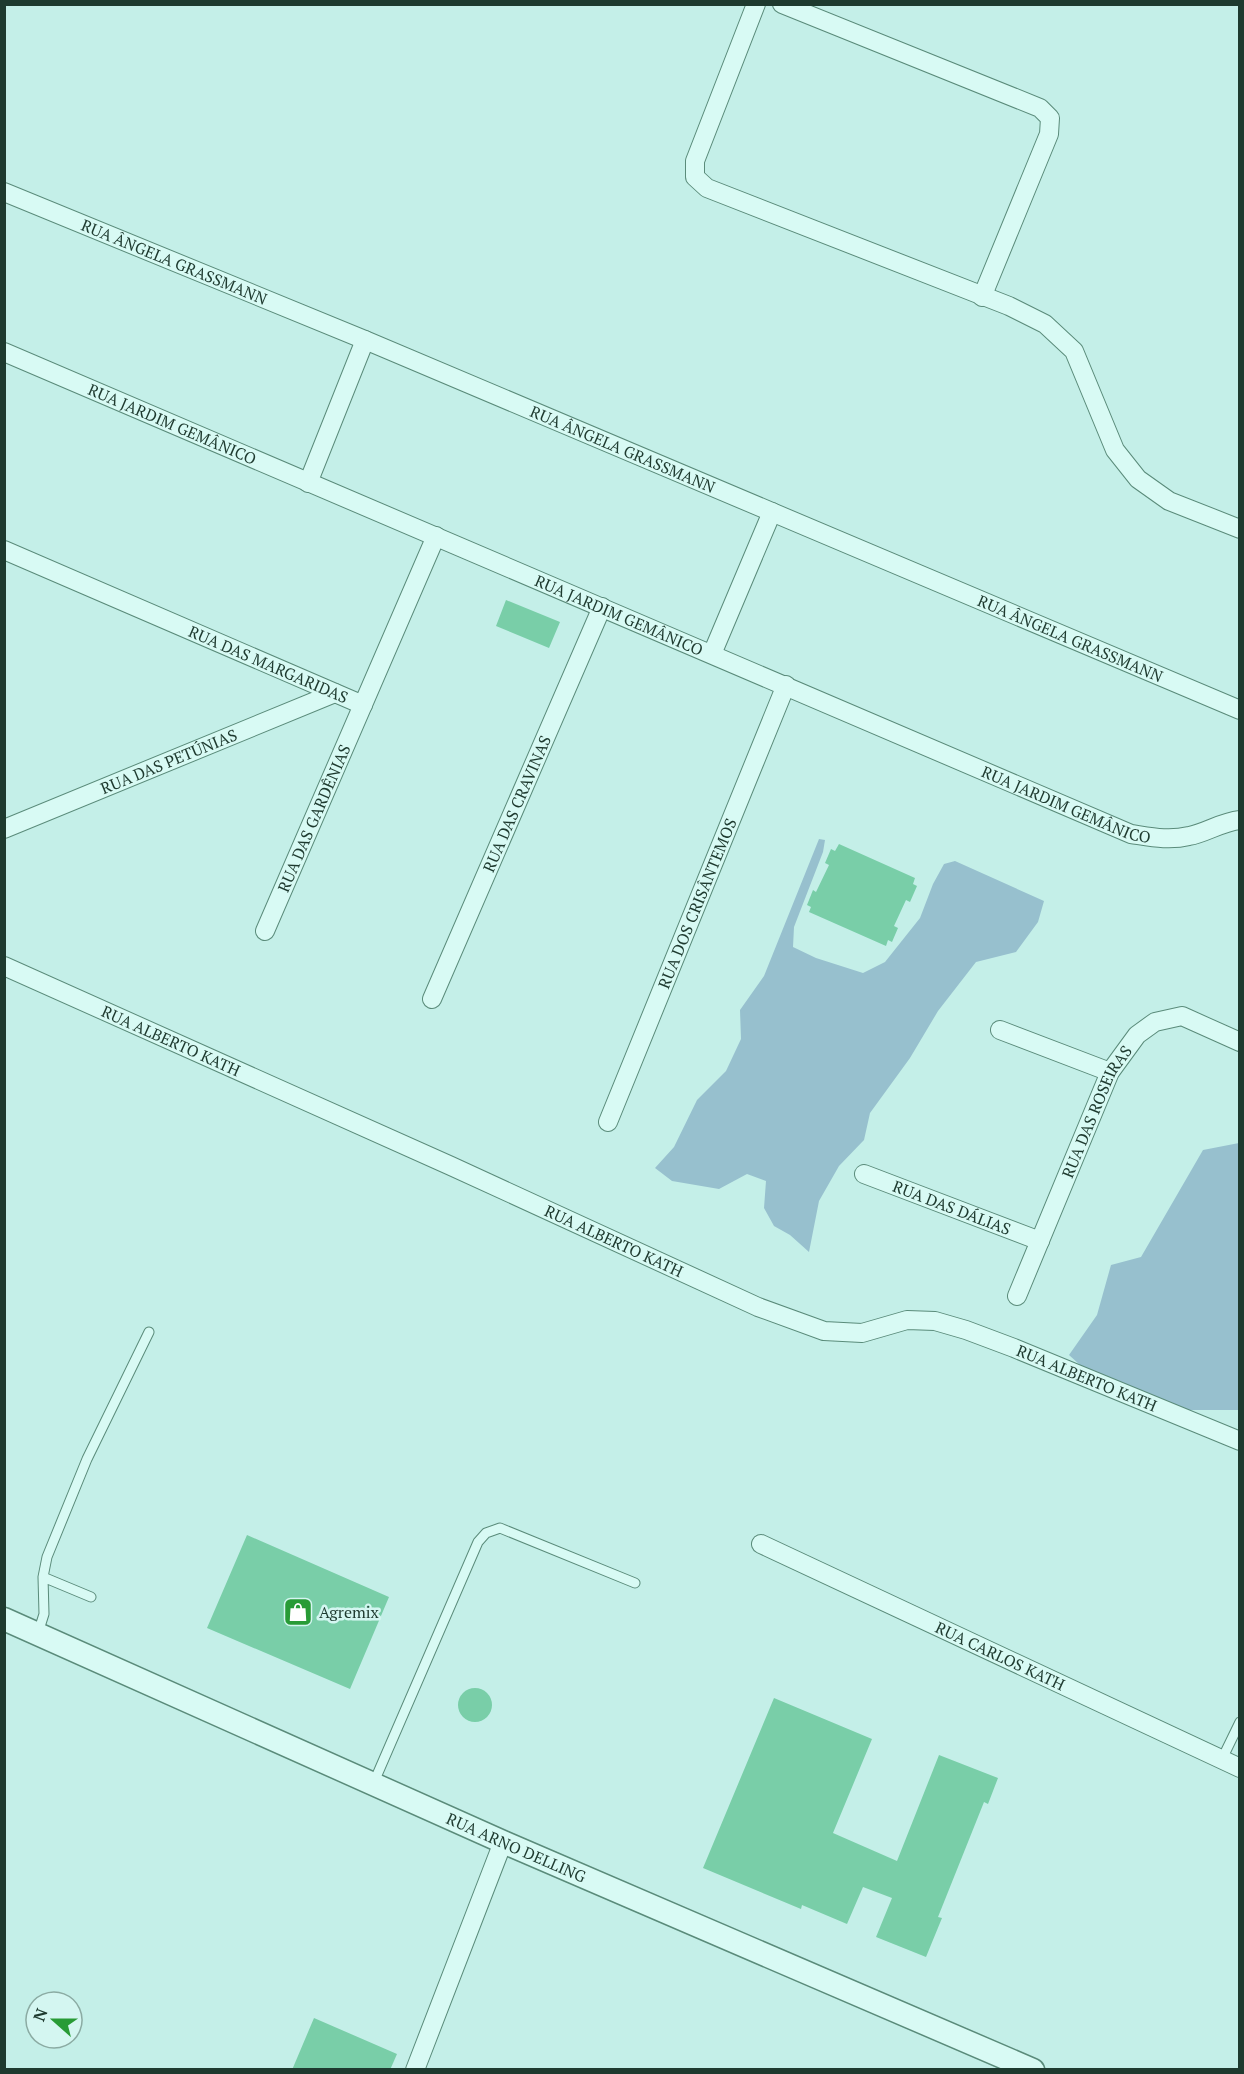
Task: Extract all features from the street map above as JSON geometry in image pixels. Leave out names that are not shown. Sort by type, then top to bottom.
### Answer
[{"type":"street","points":[[756,4],[695,161],[695,177],[706,188],[1045,324],[1074,351],[1115,450],[1138,479],[1168,501],[1239,529]]},
{"type":"street","points":[[782,4],[1040,108],[1050,118],[1048,134],[982,297]]},
{"type":"street","name":"RUA ÂNGELA GRASSMANN","points":[[4,192],[365,340],[1239,710]]},
{"type":"street","points":[[308,483],[365,340]]},
{"type":"street","name":"RUA JARDIM GEMÂNICO","points":[[4,352],[1131,834],[1162,840],[1191,836],[1226,822],[1239,820]]},
{"type":"street","points":[[712,654],[772,512]]},
{"type":"street","name":"RUA DAS MARGARIDAS","points":[[4,550],[363,705],[436,536]]},
{"type":"street","name":"RUA DAS CRAVINAS","points":[[432,999],[602,607]]},
{"type":"street","name":"RUA DOS CRISÂNTEMOS","points":[[608,1122],[786,686]]},
{"type":"street","name":"RUA DAS PETÚNIAS","points":[[4,829],[335,693]]},
{"type":"street","name":"RUA DAS GARDÊNIAS","points":[[265,931],[363,705]]},
{"type":"street","name":"RUA ALBERTO KATH","points":[[4,966],[759,1307],[824,1331],[862,1333],[907,1320],[935,1321],[1014,1348],[1239,1441]]},
{"type":"street","name":"RUA DAS ROSEIRAS","points":[[1017,1296],[1110,1072],[1137,1035],[1155,1022],[1182,1016],[1239,1042]]},
{"type":"street","points":[[1000,1030],[1110,1072]]},
{"type":"street","name":"RUA DAS DÁLIAS","points":[[864,1174],[1040,1241]]},
{"type":"street","name":"RUA CARLOS KATH","points":[[761,1544],[1239,1768]]},
{"type":"street","name":"RUA ARNO DELLING","points":[[4,1618],[374,1782],[503,1842],[1033,2070]]},
{"type":"street","points":[[415,2070],[503,1842]]},
{"type":"lane","points":[[38,1634],[44,1614],[43,1576],[47,1557],[87,1459],[149,1332]]},
{"type":"lane","points":[[374,1782],[478,1542],[486,1533],[500,1528],[634,1583]]},
{"type":"lane","points":[[43,1576],[91,1597]]},
{"type":"lane","points":[[1222,1759],[1239,1722]]},
{"type":"shaded area","points":[[819,839],[825,840],[823,852],[794,927],[793,947],[816,958],[863,973],[885,962],[920,918],[933,884],[944,864],[955,861],[1044,901],[1038,922],[1016,952],[976,962],[938,1011],[910,1058],[870,1113],[864,1140],[839,1166],[819,1201],[809,1252],[790,1235],[774,1226],[764,1208],[766,1181],[747,1174],[719,1189],[672,1181],[655,1168],[674,1147],[697,1100],[726,1071],[741,1039],[740,1010],[764,976]]},
{"type":"shaded area","points":[[1239,1143],[1239,1410],[1182,1410],[1090,1374],[1069,1355],[1097,1315],[1111,1265],[1141,1257],[1203,1150]]},
{"type":"building","points":[[506,600],[560,622],[549,648],[496,626]]},
{"type":"building","points":[[839,844],[915,878],[913,884],[917,886],[910,902],[906,900],[894,926],[898,928],[892,942],[888,940],[886,946],[809,912],[811,907],[807,905],[813,890],[816,892],[829,865],[825,863],[831,849],[835,851]]},
{"type":"building","name":"Agremix","points":[[247,1535],[389,1597],[350,1689],[207,1628]]},
{"type":"building","points":[[475,1688],[487,1693],[492,1705],[487,1717],[475,1722],[463,1717],[458,1705],[463,1693]]},
{"type":"building","points":[[774,1698],[872,1739],[833,1833],[897,1861],[939,1755],[998,1778],[988,1804],[984,1802],[938,1917],[942,1918],[926,1957],[876,1937],[892,1898],[863,1887],[847,1924],[802,1905],[801,1909],[703,1868]]},
{"type":"building","points":[[314,2018],[397,2054],[390,2070],[292,2070]]},
{"type":"place","name":"Agremix","points":[[298,1612]]}]
